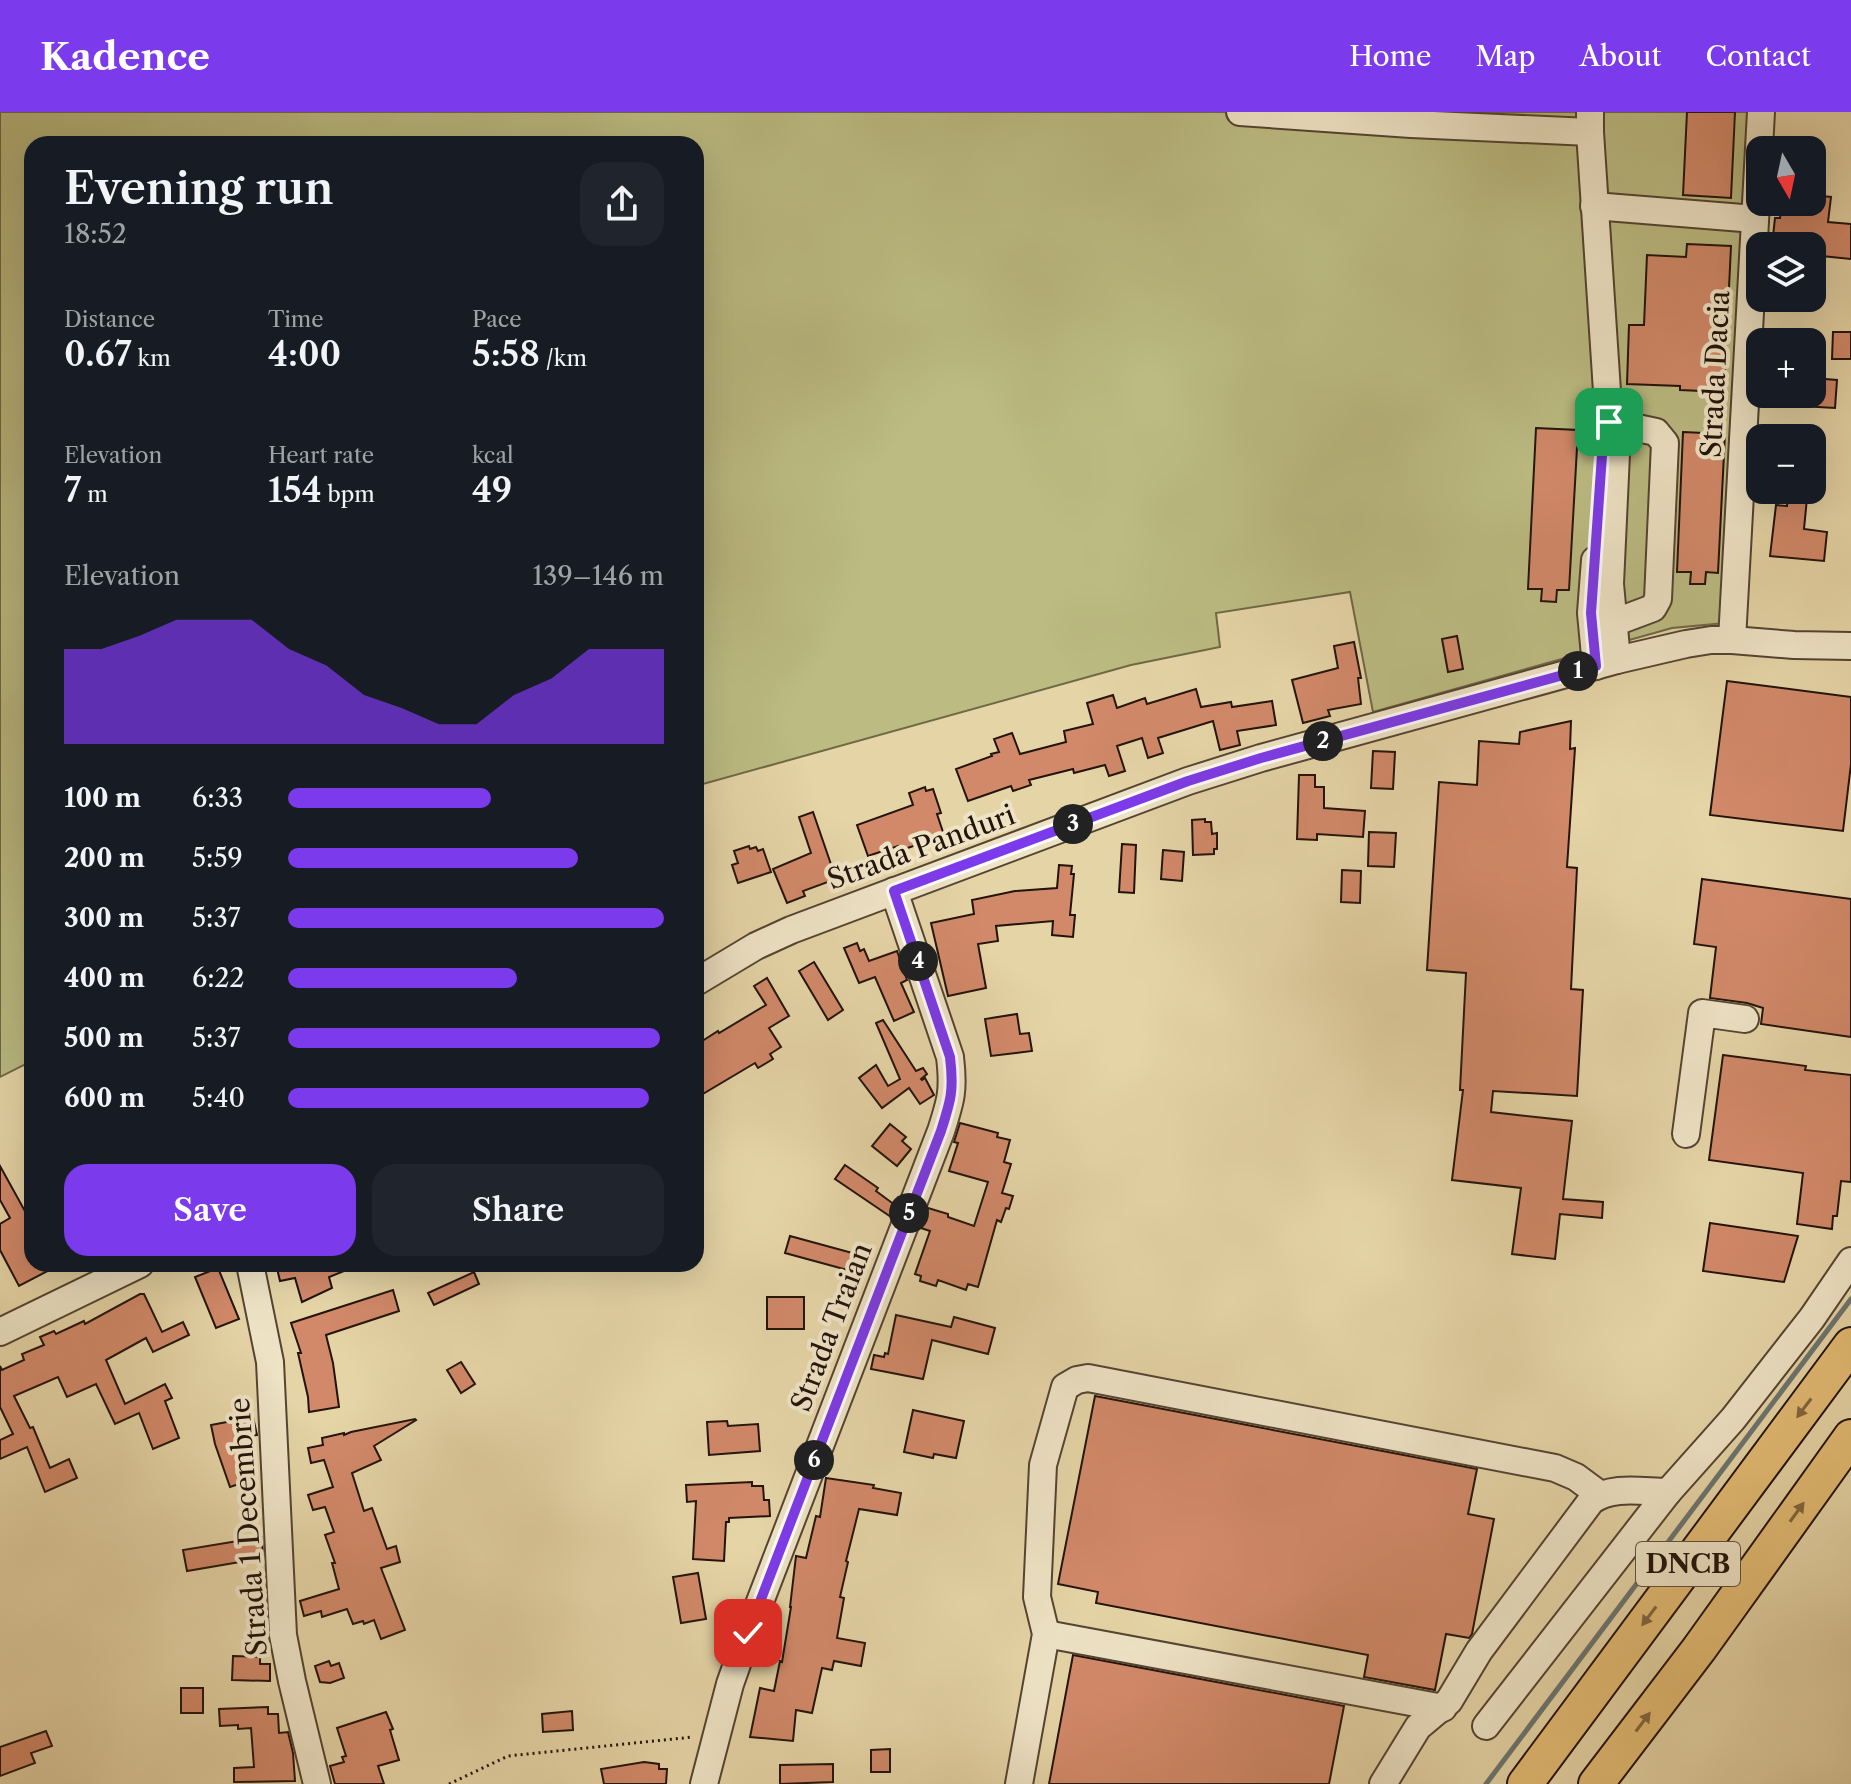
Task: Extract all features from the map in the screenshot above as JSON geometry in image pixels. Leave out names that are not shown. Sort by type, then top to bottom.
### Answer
[{"type":"main road","name":"DNCB","points":[[1525,1784],[1851,1345]]},
{"type":"main road","name":"DNCB","points":[[1596,1784],[1699,1649],[1851,1437]]},
{"type":"street","points":[[1240,112],[1411,124],[1590,122],[1609,422],[1616,454],[1610,584],[1613,623],[1607,663]]},
{"type":"street","name":"Strada Dacia","points":[[1732,640],[1761,112]]},
{"type":"street","points":[[1594,206],[1755,219]]},
{"type":"street","points":[[1609,422],[1656,432],[1665,443],[1658,599],[1653,608],[1613,623]]},
{"type":"street","points":[[1607,663],[1591,613],[1603,441],[1609,422]]},
{"type":"street","name":"Strada Panduri","points":[[704,977],[756,946],[791,930],[1188,781],[1246,763],[1686,644],[1732,640],[1851,646]]},
{"type":"street","name":"Strada Traian","points":[[704,1784],[730,1684],[748,1633],[951,1099],[953,1081],[950,1057],[894,891]]},
{"type":"street","points":[[1686,1134],[1702,1013],[1745,1019]]},
{"type":"street","points":[[1486,1726],[1668,1492],[1733,1419],[1812,1318],[1851,1261]]},
{"type":"street","points":[[0,1332],[124,1272]]},
{"type":"street","name":"Strada 1 Decembrie","points":[[252,1272],[270,1362],[283,1635],[317,1784]]},
{"type":"street","points":[[1019,1784],[1046,1634],[1037,1597],[1043,1465],[1065,1387],[1082,1378],[1555,1468],[1589,1484],[1599,1494]]},
{"type":"street","points":[[1383,1784],[1418,1727],[1449,1701],[1486,1642],[1591,1501],[1599,1494],[1612,1491],[1668,1492]]},
{"type":"street","points":[[1046,1634],[1443,1708]]},
{"type":"path","points":[[449,1784],[508,1756],[716,1735]]},
{"type":"green space","points":[[0,112],[1750,112],[1749,136],[1746,136],[1746,194],[1725,623],[1672,628],[1373,712],[1350,592],[1216,613],[1220,647],[1131,665],[704,784],[704,136],[24,136],[24,1065],[0,1077]]},
{"type":"building","points":[[1687,112],[1735,112],[1731,198],[1683,195]]},
{"type":"building","points":[[1826,196],[1831,197],[1828,222],[1851,224],[1851,259],[1826,256],[1826,232],[1774,232],[1775,218],[1826,216]]},
{"type":"building","points":[[1687,244],[1731,246],[1724,392],[1627,384],[1629,325],[1644,325],[1647,255],[1686,257]]},
{"type":"building","points":[[1833,332],[1851,332],[1851,359],[1832,359]]},
{"type":"building","points":[[1826,379],[1837,380],[1835,408],[1826,407]]},
{"type":"building","points":[[1536,428],[1578,430],[1569,590],[1557,590],[1556,602],[1541,601],[1542,589],[1528,589]]},
{"type":"building","points":[[1683,432],[1725,434],[1718,573],[1706,572],[1705,584],[1690,584],[1691,572],[1677,572]]},
{"type":"building","points":[[1806,504],[1804,529],[1827,532],[1824,561],[1770,556],[1776,505]]},
{"type":"building","points":[[1457,636],[1463,669],[1448,672],[1442,639]]},
{"type":"building","points":[[1354,642],[1361,678],[1358,678],[1361,704],[1328,710],[1330,716],[1303,723],[1292,680],[1338,668],[1334,646]]},
{"type":"building","points":[[1727,681],[1851,697],[1851,764],[1843,831],[1710,815]]},
{"type":"building","points":[[1196,689],[1201,707],[1231,702],[1232,707],[1272,701],[1276,725],[1237,731],[1240,745],[1220,750],[1213,721],[1158,738],[1163,753],[1148,758],[1142,738],[1117,746],[1125,771],[1109,776],[1105,765],[1074,773],[1073,769],[1029,780],[1031,785],[1013,791],[1011,786],[968,801],[956,769],[999,752],[994,739],[1012,733],[1020,754],[1066,742],[1064,731],[1093,724],[1087,703],[1113,695],[1117,708],[1145,698],[1147,704]]},
{"type":"building","points":[[1571,721],[1570,749],[1575,748],[1567,867],[1577,868],[1571,989],[1583,990],[1577,1096],[1493,1091],[1491,1112],[1572,1121],[1563,1199],[1603,1202],[1602,1218],[1560,1214],[1555,1259],[1512,1254],[1521,1188],[1452,1180],[1463,1090],[1460,1090],[1466,973],[1427,970],[1439,782],[1477,785],[1479,741],[1519,744],[1520,732]]},
{"type":"building","points":[[1373,751],[1395,752],[1393,789],[1371,788]]},
{"type":"building","points":[[1299,775],[1315,775],[1315,787],[1324,787],[1324,808],[1365,811],[1363,837],[1317,834],[1317,840],[1297,839]]},
{"type":"building","points":[[925,787],[926,791],[933,789],[945,838],[899,851],[898,846],[868,856],[857,825],[913,805],[909,793]]},
{"type":"building","points":[[813,812],[836,879],[803,891],[805,896],[787,903],[773,869],[811,853],[799,817]]},
{"type":"building","points":[[1205,819],[1205,822],[1211,822],[1212,834],[1217,833],[1217,849],[1214,849],[1214,854],[1193,855],[1192,820]]},
{"type":"building","points":[[1369,832],[1396,833],[1394,867],[1368,866]]},
{"type":"building","points":[[1122,844],[1136,845],[1134,893],[1119,892]]},
{"type":"building","points":[[749,846],[750,849],[756,847],[758,851],[763,849],[771,872],[738,883],[732,865],[738,863],[734,851]]},
{"type":"building","points":[[1163,850],[1184,852],[1182,881],[1161,879]]},
{"type":"building","points":[[1059,865],[1072,866],[1071,874],[1074,874],[1070,915],[1075,915],[1073,937],[1052,935],[1053,921],[996,926],[998,941],[978,944],[986,988],[948,996],[931,923],[974,914],[972,900],[1015,891],[1057,888]]},
{"type":"building","points":[[1342,870],[1361,871],[1360,903],[1341,902]]},
{"type":"building","points":[[1702,879],[1851,899],[1851,1037],[1761,1024],[1763,1008],[1710,998],[1716,947],[1694,944]]},
{"type":"building","points":[[857,943],[860,951],[864,949],[869,961],[897,951],[907,980],[901,983],[914,1012],[894,1021],[875,977],[859,983],[844,948]]},
{"type":"building","points":[[814,962],[843,1010],[828,1020],[799,971]]},
{"type":"building","points":[[767,978],[789,1016],[769,1028],[781,1047],[770,1054],[773,1059],[758,1068],[755,1063],[704,1093],[704,1040],[766,1005],[754,986]]},
{"type":"building","points":[[1017,1014],[1020,1034],[1029,1033],[1032,1051],[991,1056],[985,1019]]},
{"type":"building","points":[[883,1020],[916,1071],[923,1068],[927,1074],[921,1079],[925,1078],[934,1095],[920,1104],[909,1088],[882,1108],[859,1078],[876,1065],[888,1086],[900,1079],[876,1023]]},
{"type":"building","points":[[1723,1055],[1851,1075],[1851,1182],[1841,1181],[1837,1216],[1833,1216],[1832,1229],[1797,1224],[1803,1173],[1709,1160]]},
{"type":"building","points":[[960,1123],[998,1133],[997,1137],[1010,1140],[1004,1162],[1011,1164],[1002,1193],[1013,1196],[1001,1222],[997,1220],[978,1287],[968,1284],[966,1290],[938,1280],[936,1286],[920,1281],[921,1276],[915,1274],[930,1231],[921,1228],[928,1208],[974,1226],[988,1182],[949,1171],[958,1143],[954,1142]]},
{"type":"building","points":[[890,1124],[906,1137],[902,1141],[911,1149],[897,1166],[872,1146]]},
{"type":"building","points":[[845,1165],[878,1188],[876,1191],[895,1205],[891,1217],[835,1179]]},
{"type":"building","points":[[0,1166],[24,1209],[24,1272],[46,1272],[19,1286],[0,1250],[0,1224],[10,1218],[0,1200]]},
{"type":"building","points":[[1710,1223],[1798,1236],[1784,1282],[1703,1271]]},
{"type":"building","points":[[790,1236],[856,1254],[851,1271],[785,1253]]},
{"type":"building","points":[[220,1272],[239,1319],[216,1328],[195,1277]]},
{"type":"building","points":[[278,1272],[342,1272],[329,1277],[332,1288],[302,1302],[295,1278],[280,1281]]},
{"type":"building","points":[[474,1272],[479,1284],[434,1305],[428,1293]]},
{"type":"building","points":[[393,1290],[399,1311],[326,1335],[339,1407],[309,1412],[298,1353],[301,1353],[291,1323]]},
{"type":"building","points":[[144,1294],[162,1332],[183,1322],[189,1335],[153,1352],[146,1338],[106,1360],[125,1404],[165,1384],[172,1398],[165,1401],[179,1438],[153,1449],[139,1413],[115,1424],[96,1384],[67,1397],[58,1377],[14,1396],[30,1428],[33,1427],[50,1468],[69,1459],[77,1478],[45,1492],[27,1447],[0,1459],[0,1440],[13,1434],[0,1407],[0,1366],[2,1370],[24,1360],[22,1354],[44,1345],[40,1337],[54,1331],[56,1334],[84,1321],[85,1324]]},
{"type":"building","points":[[767,1297],[804,1297],[804,1329],[767,1329]]},
{"type":"building","points":[[896,1315],[951,1327],[954,1317],[995,1328],[988,1354],[932,1340],[923,1379],[871,1369],[874,1355],[884,1357],[885,1353],[888,1354]]},
{"type":"building","points":[[461,1362],[475,1384],[461,1393],[447,1370]]},
{"type":"building","points":[[1095,1396],[1477,1469],[1468,1514],[1494,1519],[1472,1634],[1469,1638],[1446,1634],[1435,1690],[1364,1677],[1368,1655],[1096,1603],[1098,1592],[1058,1584]]},
{"type":"building","points":[[913,1410],[964,1421],[956,1458],[934,1454],[933,1458],[904,1452]]},
{"type":"building","points":[[253,1417],[257,1435],[241,1438],[254,1479],[230,1487],[211,1425]]},
{"type":"building","points":[[415,1419],[374,1446],[381,1460],[352,1473],[364,1511],[372,1508],[387,1549],[396,1546],[400,1562],[381,1568],[405,1630],[381,1639],[374,1620],[353,1624],[347,1609],[322,1617],[321,1611],[304,1616],[300,1601],[339,1589],[332,1563],[335,1563],[325,1535],[334,1532],[325,1507],[313,1510],[308,1495],[333,1487],[324,1460],[311,1463],[308,1448],[323,1445],[322,1438]]},
{"type":"building","points":[[727,1421],[728,1426],[758,1424],[760,1451],[709,1455],[707,1422]]},
{"type":"building","points":[[826,1478],[874,1485],[873,1488],[901,1493],[897,1515],[859,1509],[846,1561],[837,1638],[865,1643],[861,1666],[834,1661],[832,1670],[822,1668],[812,1713],[796,1710],[793,1741],[750,1737],[760,1688],[774,1691],[791,1607],[796,1556],[806,1558],[816,1516],[820,1517]]},
{"type":"building","points":[[752,1482],[752,1486],[763,1486],[764,1500],[769,1500],[770,1516],[729,1518],[726,1522],[724,1561],[693,1559],[696,1501],[687,1502],[686,1485]]},
{"type":"building","points":[[262,1537],[263,1558],[187,1571],[183,1550]]},
{"type":"building","points":[[698,1573],[706,1619],[681,1623],[673,1577]]},
{"type":"building","points":[[1073,1655],[1344,1706],[1329,1784],[1049,1784]]},
{"type":"building","points":[[233,1656],[260,1657],[260,1664],[270,1664],[270,1681],[232,1680]]},
{"type":"building","points":[[329,1661],[331,1666],[339,1663],[344,1678],[330,1683],[320,1682],[315,1666]]},
{"type":"building","points":[[181,1688],[203,1688],[203,1713],[181,1713]]},
{"type":"building","points":[[268,1707],[268,1714],[278,1714],[279,1733],[288,1732],[295,1781],[234,1782],[234,1768],[254,1767],[251,1728],[220,1726],[219,1709]]},
{"type":"building","points":[[572,1711],[573,1730],[543,1732],[542,1714]]},
{"type":"building","points":[[386,1712],[399,1760],[378,1766],[384,1784],[335,1784],[330,1766],[344,1762],[342,1757],[346,1756],[337,1728]]},
{"type":"building","points":[[46,1731],[52,1746],[31,1753],[35,1763],[0,1776],[0,1747]]},
{"type":"building","points":[[890,1749],[890,1772],[871,1772],[871,1750]]},
{"type":"building","points":[[644,1762],[659,1764],[659,1769],[667,1769],[666,1784],[604,1784],[601,1769]]},
{"type":"building","points":[[833,1764],[833,1782],[780,1784],[780,1765]]},
{"type":"waterway","points":[[1486,1784],[1851,1299]]},
{"type":"route","points":[[748,1633],[951,1099],[953,1081],[950,1057],[894,891],[1188,781],[1596,666],[1591,613],[1603,441],[1609,422]]}]
